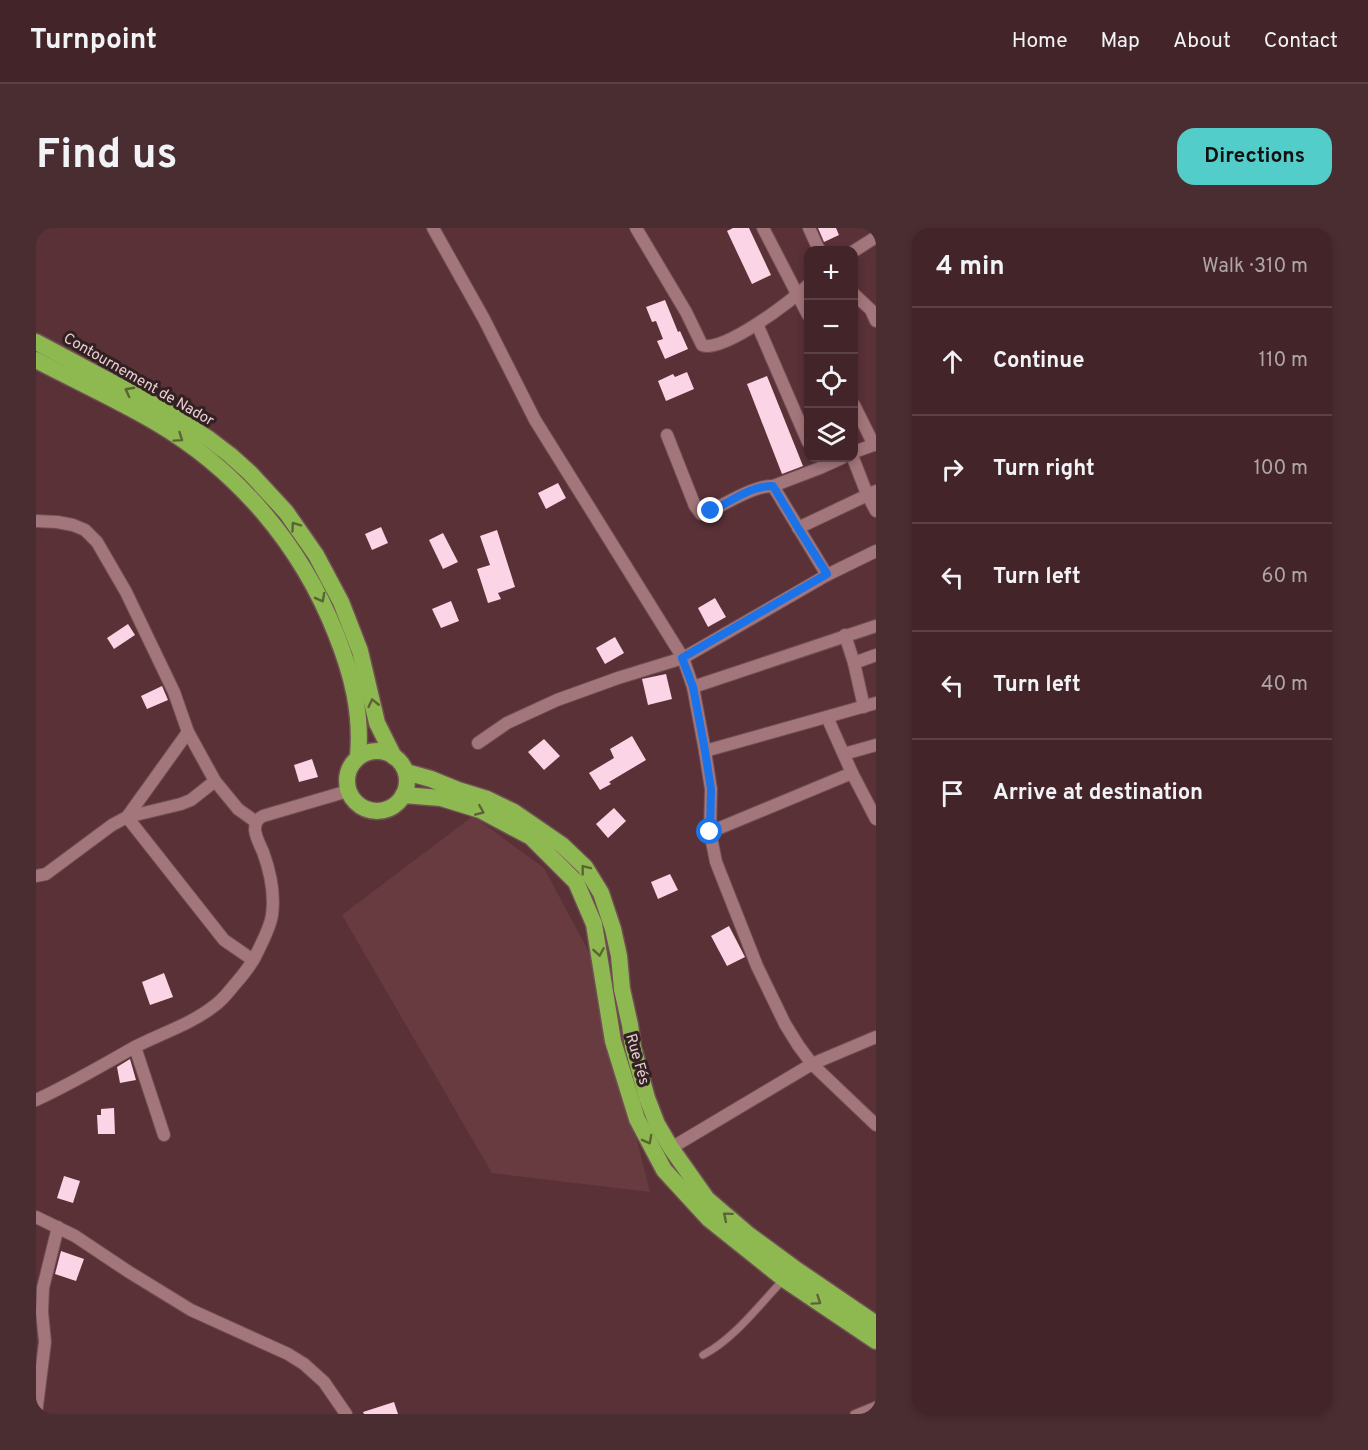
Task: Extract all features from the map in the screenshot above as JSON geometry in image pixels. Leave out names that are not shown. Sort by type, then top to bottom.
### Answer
[{"type":"highway","name":"Contournement de Nador","points":[[36,342],[165,410],[230,455],[274,498],[316,555],[341,602],[360,651],[377,723],[394,757]]},
{"type":"highway","name":"Contournement de Nador","points":[[36,360],[157,423],[199,452],[238,485],[272,522],[307,573],[326,608],[345,656],[360,722],[358,757]]},
{"type":"highway","points":[[370,752],[383,752],[394,757],[406,772],[407,785],[403,795],[394,805],[381,810],[368,809],[356,802],[348,790],[347,778],[350,767],[358,757],[370,752]]},
{"type":"highway","name":"Rue Fés","points":[[406,772],[431,778],[514,812],[562,845],[585,867],[601,893],[613,929],[620,956],[622,989],[633,1047],[647,1098],[657,1124],[671,1148],[707,1199],[749,1235],[876,1324]]},
{"type":"highway","name":"Rue Fés","points":[[403,795],[441,798],[480,810],[531,837],[576,882],[594,924],[613,1041],[637,1119],[664,1170],[710,1220],[784,1279],[876,1341]]},
{"type":"street","points":[[433,228],[484,319],[536,420],[682,658],[693,687],[705,751],[711,789],[710,832],[716,862],[757,966],[785,1024],[812,1064],[876,1125]]},
{"type":"street","points":[[636,228],[686,312],[702,345],[706,347],[717,345],[757,324],[804,289]]},
{"type":"street","points":[[763,228],[804,307]]},
{"type":"street","points":[[809,228],[817,246]]},
{"type":"street","points":[[858,248],[876,237]]},
{"type":"street","points":[[858,298],[871,310],[876,321]]},
{"type":"street","points":[[757,324],[804,433]]},
{"type":"street","points":[[856,408],[875,444],[858,450]]},
{"type":"street","points":[[667,435],[695,506],[701,514],[755,490],[773,486],[818,463]]},
{"type":"street","points":[[855,462],[872,493],[876,511]]},
{"type":"street","points":[[773,486],[827,574]]},
{"type":"street","points":[[798,528],[872,493]]},
{"type":"street","points":[[36,521],[73,525],[85,530],[97,542],[126,592],[174,692],[188,732],[215,781],[238,809],[260,819]]},
{"type":"street","points":[[478,743],[507,723],[557,700],[682,658],[827,574],[876,551]]},
{"type":"street","points":[[693,687],[876,626]]},
{"type":"street","points":[[705,751],[870,705],[845,635]]},
{"type":"street","points":[[854,663],[876,655]]},
{"type":"street","points":[[827,717],[852,773],[874,811]]},
{"type":"street","points":[[127,817],[188,732]]},
{"type":"street","points":[[844,754],[876,745]]},
{"type":"street","points":[[710,832],[852,773]]},
{"type":"street","points":[[36,876],[46,874],[112,825],[127,817],[191,800],[215,781]]},
{"type":"street","points":[[36,1100],[135,1047],[190,1021],[214,1006],[233,987],[253,960],[270,922],[273,904],[272,883],[255,828],[260,819],[348,790]]},
{"type":"street","points":[[127,817],[224,940],[253,960]]},
{"type":"street","points":[[671,1148],[812,1064],[876,1037]]},
{"type":"street","points":[[135,1047],[164,1135]]},
{"type":"street","points":[[36,1217],[75,1236],[191,1310],[288,1354],[304,1364],[324,1382],[346,1414]]},
{"type":"street","points":[[36,1414],[45,1342],[42,1312],[43,1288],[58,1227]]},
{"type":"lane","points":[[703,1355],[712,1351],[736,1330],[784,1279]]},
{"type":"lane","points":[[854,1414],[876,1405]]},
{"type":"shaded area","points":[[473,816],[544,868],[590,954],[650,1192],[492,1173],[342,915]]},
{"type":"building","points":[[733,228],[749,228],[771,275],[752,284],[727,231]]},
{"type":"building","points":[[818,228],[836,228],[839,235],[824,242]]},
{"type":"building","points":[[665,300],[678,332],[680,331],[688,349],[665,359],[657,341],[663,339],[656,321],[652,322],[646,307]]},
{"type":"building","points":[[687,372],[694,389],[666,401],[658,381],[673,374],[675,377]]},
{"type":"building","points":[[767,376],[803,466],[782,474],[747,384]]},
{"type":"building","points":[[558,483],[566,498],[546,509],[538,493]]},
{"type":"building","points":[[381,527],[388,543],[372,550],[365,534]]},
{"type":"building","points":[[497,530],[515,587],[498,593],[501,599],[488,603],[477,569],[490,565],[480,536]]},
{"type":"building","points":[[443,533],[458,562],[443,569],[429,540]]},
{"type":"building","points":[[715,598],[726,617],[708,627],[698,608]]},
{"type":"building","points":[[451,601],[459,621],[441,628],[432,609]]},
{"type":"building","points":[[128,624],[135,635],[114,649],[107,638]]},
{"type":"building","points":[[615,637],[624,653],[605,664],[596,648]]},
{"type":"building","points":[[666,674],[672,699],[648,705],[642,679]]},
{"type":"building","points":[[162,686],[168,700],[147,709],[141,696]]},
{"type":"building","points":[[632,736],[646,760],[600,790],[589,773],[614,758],[610,749]]},
{"type":"building","points":[[544,739],[560,756],[544,770],[528,752]]},
{"type":"building","points":[[312,759],[318,777],[299,782],[294,765]]},
{"type":"building","points":[[614,808],[626,821],[608,838],[596,824]]},
{"type":"building","points":[[670,874],[678,890],[658,899],[651,882]]},
{"type":"building","points":[[729,926],[745,957],[727,966],[711,936]]},
{"type":"building","points":[[164,973],[173,997],[150,1005],[142,982]]},
{"type":"building","points":[[130,1059],[136,1080],[120,1083],[117,1067]]},
{"type":"building","points":[[114,1108],[115,1134],[98,1134],[97,1115],[101,1115],[101,1109]]},
{"type":"building","points":[[64,1176],[80,1181],[73,1203],[57,1198]]},
{"type":"building","points":[[61,1251],[84,1259],[76,1281],[55,1274]]},
{"type":"building","points":[[394,1402],[398,1414],[364,1414],[363,1412]]},
{"type":"route","points":[[710,832],[711,789],[705,751],[693,687],[682,658],[827,574],[773,486],[755,490],[711,511]]}]
